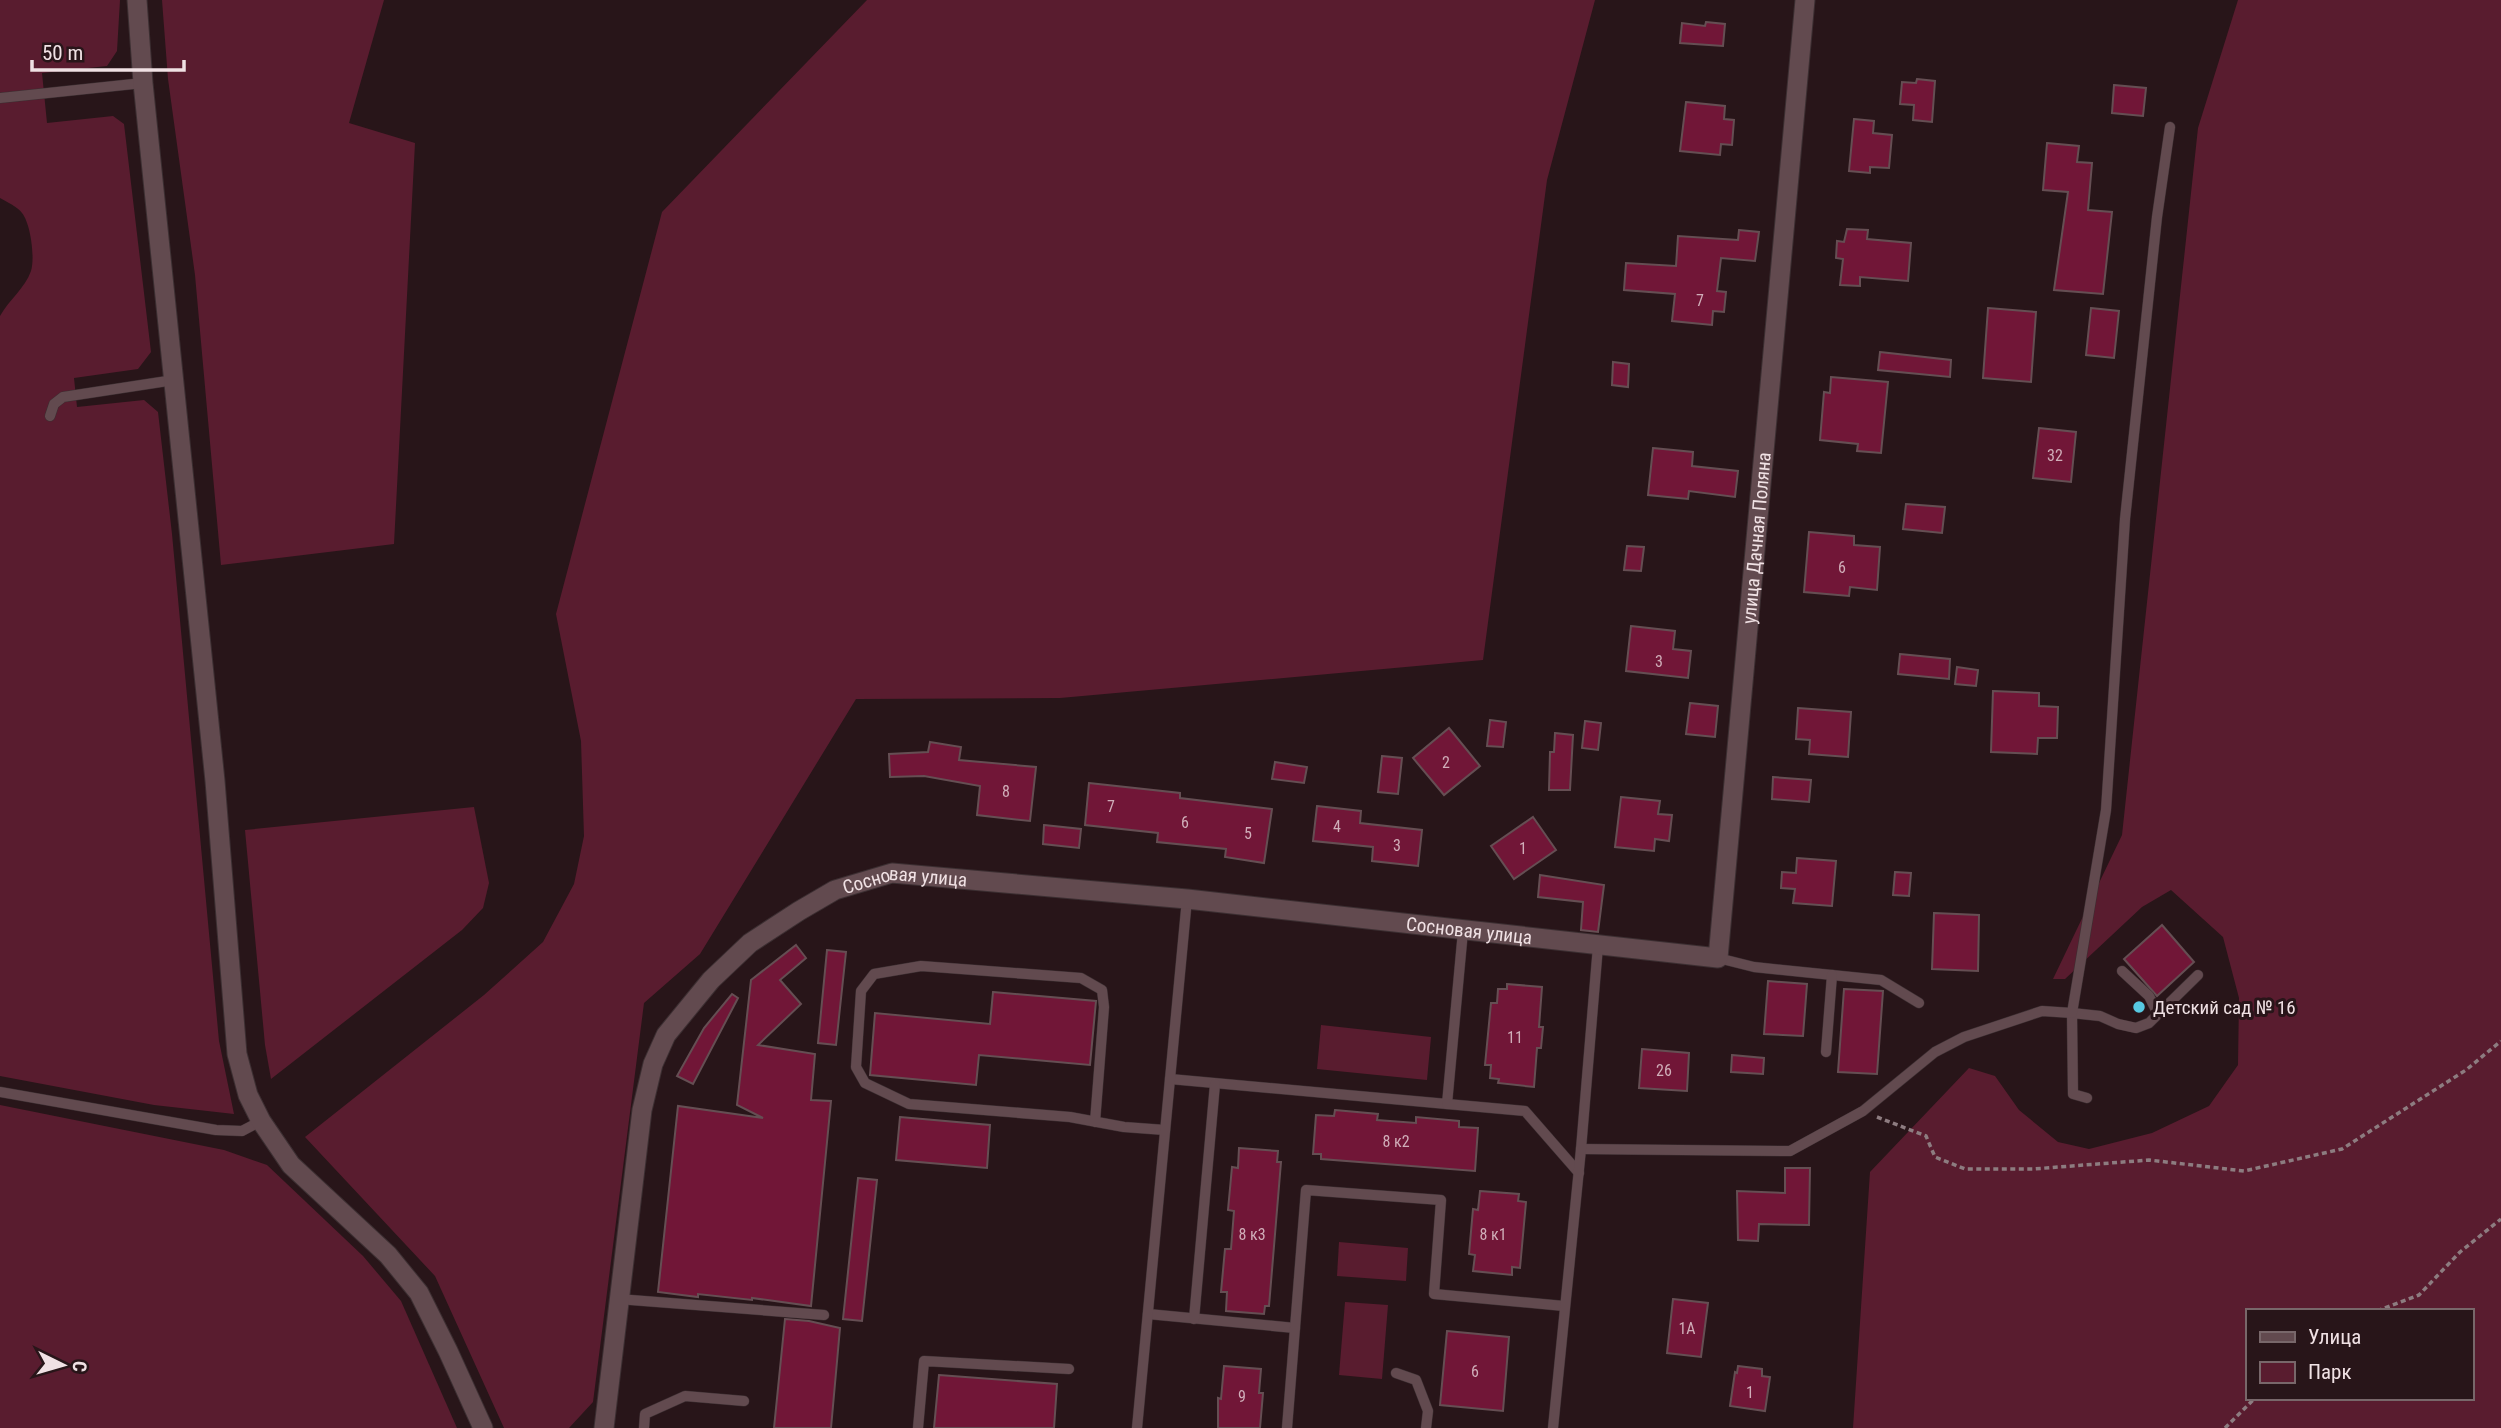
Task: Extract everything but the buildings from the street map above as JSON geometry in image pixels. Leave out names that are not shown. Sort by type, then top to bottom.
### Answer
[{"type":"street","points":[[137,0],[143,83],[215,781],[237,1054],[248,1094],[261,1121],[291,1165],[388,1255],[419,1293],[482,1428]]},
{"type":"street","name":"улица Дачная Поляна","points":[[1718,958],[1805,0]]},
{"type":"street","name":"Сосновая улица","points":[[605,1420],[642,1110],[653,1064],[666,1035],[710,980],[750,943],[835,890],[892,873],[1187,899],[1598,946]]},
{"type":"street","points":[[1598,946],[1718,958]]},
{"type":"street","points":[[592,1428],[605,1420]]},
{"type":"lane","points":[[0,98],[143,83]]},
{"type":"lane","points":[[2087,1098],[2073,1094],[2072,1013],[2106,810],[2125,519],[2157,217],[2170,127]]},
{"type":"lane","points":[[50,415],[54,404],[63,397],[173,380]]},
{"type":"lane","points":[[1137,1428],[1187,899]]},
{"type":"lane","points":[[1447,1104],[1464,931]]},
{"type":"lane","points":[[1553,1428],[1598,946]]},
{"type":"lane","points":[[1718,958],[1754,967],[1881,980],[1919,1003]]},
{"type":"lane","points":[[1095,1122],[1104,1007],[1102,990],[1082,978],[921,965],[874,974],[861,991],[856,1067],[865,1083],[909,1104],[1070,1117],[1095,1122],[1124,1127],[1165,1130]]},
{"type":"lane","points":[[2122,971],[2149,996],[2158,1014]]},
{"type":"lane","points":[[1826,1052],[1832,975]]},
{"type":"lane","points":[[1581,1149],[1790,1151],[1863,1111],[1935,1052],[1964,1037],[2042,1011],[2101,1016],[2136,1028],[2149,1023],[2198,975]]},
{"type":"lane","points":[[1170,1079],[1525,1111],[1579,1172]]},
{"type":"lane","points":[[1194,1319],[1214,1084]]},
{"type":"lane","points":[[0,1092],[216,1130],[242,1131],[261,1121]]},
{"type":"lane","points":[[1287,1428],[1306,1190],[1441,1200],[1434,1294],[1564,1306]]},
{"type":"lane","points":[[618,1299],[824,1315]]},
{"type":"lane","points":[[1148,1314],[1294,1328]]},
{"type":"lane","points":[[918,1428],[923,1361],[1069,1368]]},
{"type":"lane","points":[[1396,1373],[1416,1380],[1428,1411],[1426,1428]]},
{"type":"lane","points":[[644,1428],[645,1414],[685,1396],[744,1401]]},
{"type":"path","points":[[1863,1111],[1926,1136],[1935,1157],[1965,1169],[2033,1169],[2148,1160],[2244,1171],[2342,1149],[2466,1070],[2501,1041]]},
{"type":"path","points":[[2382,1309],[2419,1294],[2460,1252],[2501,1219]]},
{"type":"path","points":[[2225,1428],[2253,1400]]},
{"type":"green space","points":[[0,0],[120,0],[117,51],[107,66],[42,73],[47,123],[113,116],[124,124],[151,352],[138,369],[74,378],[77,407],[144,400],[158,412],[172,534],[219,1041],[234,1114],[154,1105],[0,1076],[0,316],[28,277],[33,258],[25,218],[18,209],[0,198]]},
{"type":"green space","points":[[162,0],[384,0],[349,123],[415,143],[394,544],[221,565],[195,275],[168,79]]},
{"type":"green space","points":[[867,0],[1595,0],[1547,180],[1483,660],[1060,698],[856,699],[700,954],[644,1003],[593,1402],[569,1428],[504,1428],[435,1276],[305,1137],[484,995],[543,942],[574,884],[584,836],[581,741],[556,614],[662,212]]},
{"type":"green space","points":[[2238,0],[2501,0],[2501,1428],[1853,1428],[1870,1172],[1969,1068],[1995,1076],[2019,1110],[2058,1142],[2089,1149],[2152,1133],[2209,1106],[2238,1065],[2239,998],[2223,937],[2171,890],[2142,907],[2065,979],[2053,979],[2122,835],[2198,128]]},
{"type":"green space","points":[[474,807],[489,883],[483,908],[462,930],[271,1079],[265,1045],[245,830]]},
{"type":"green space","points":[[1321,1025],[1431,1037],[1427,1080],[1317,1069]]},
{"type":"green space","points":[[0,1105],[224,1150],[267,1165],[363,1256],[401,1301],[457,1428],[0,1428]]},
{"type":"green space","points":[[1339,1242],[1408,1248],[1406,1281],[1337,1276]]},
{"type":"green space","points":[[1345,1302],[1388,1305],[1382,1379],[1339,1375]]},
{"type":"place","name":"Детский сад № 16","points":[[2139,1007]]}]
